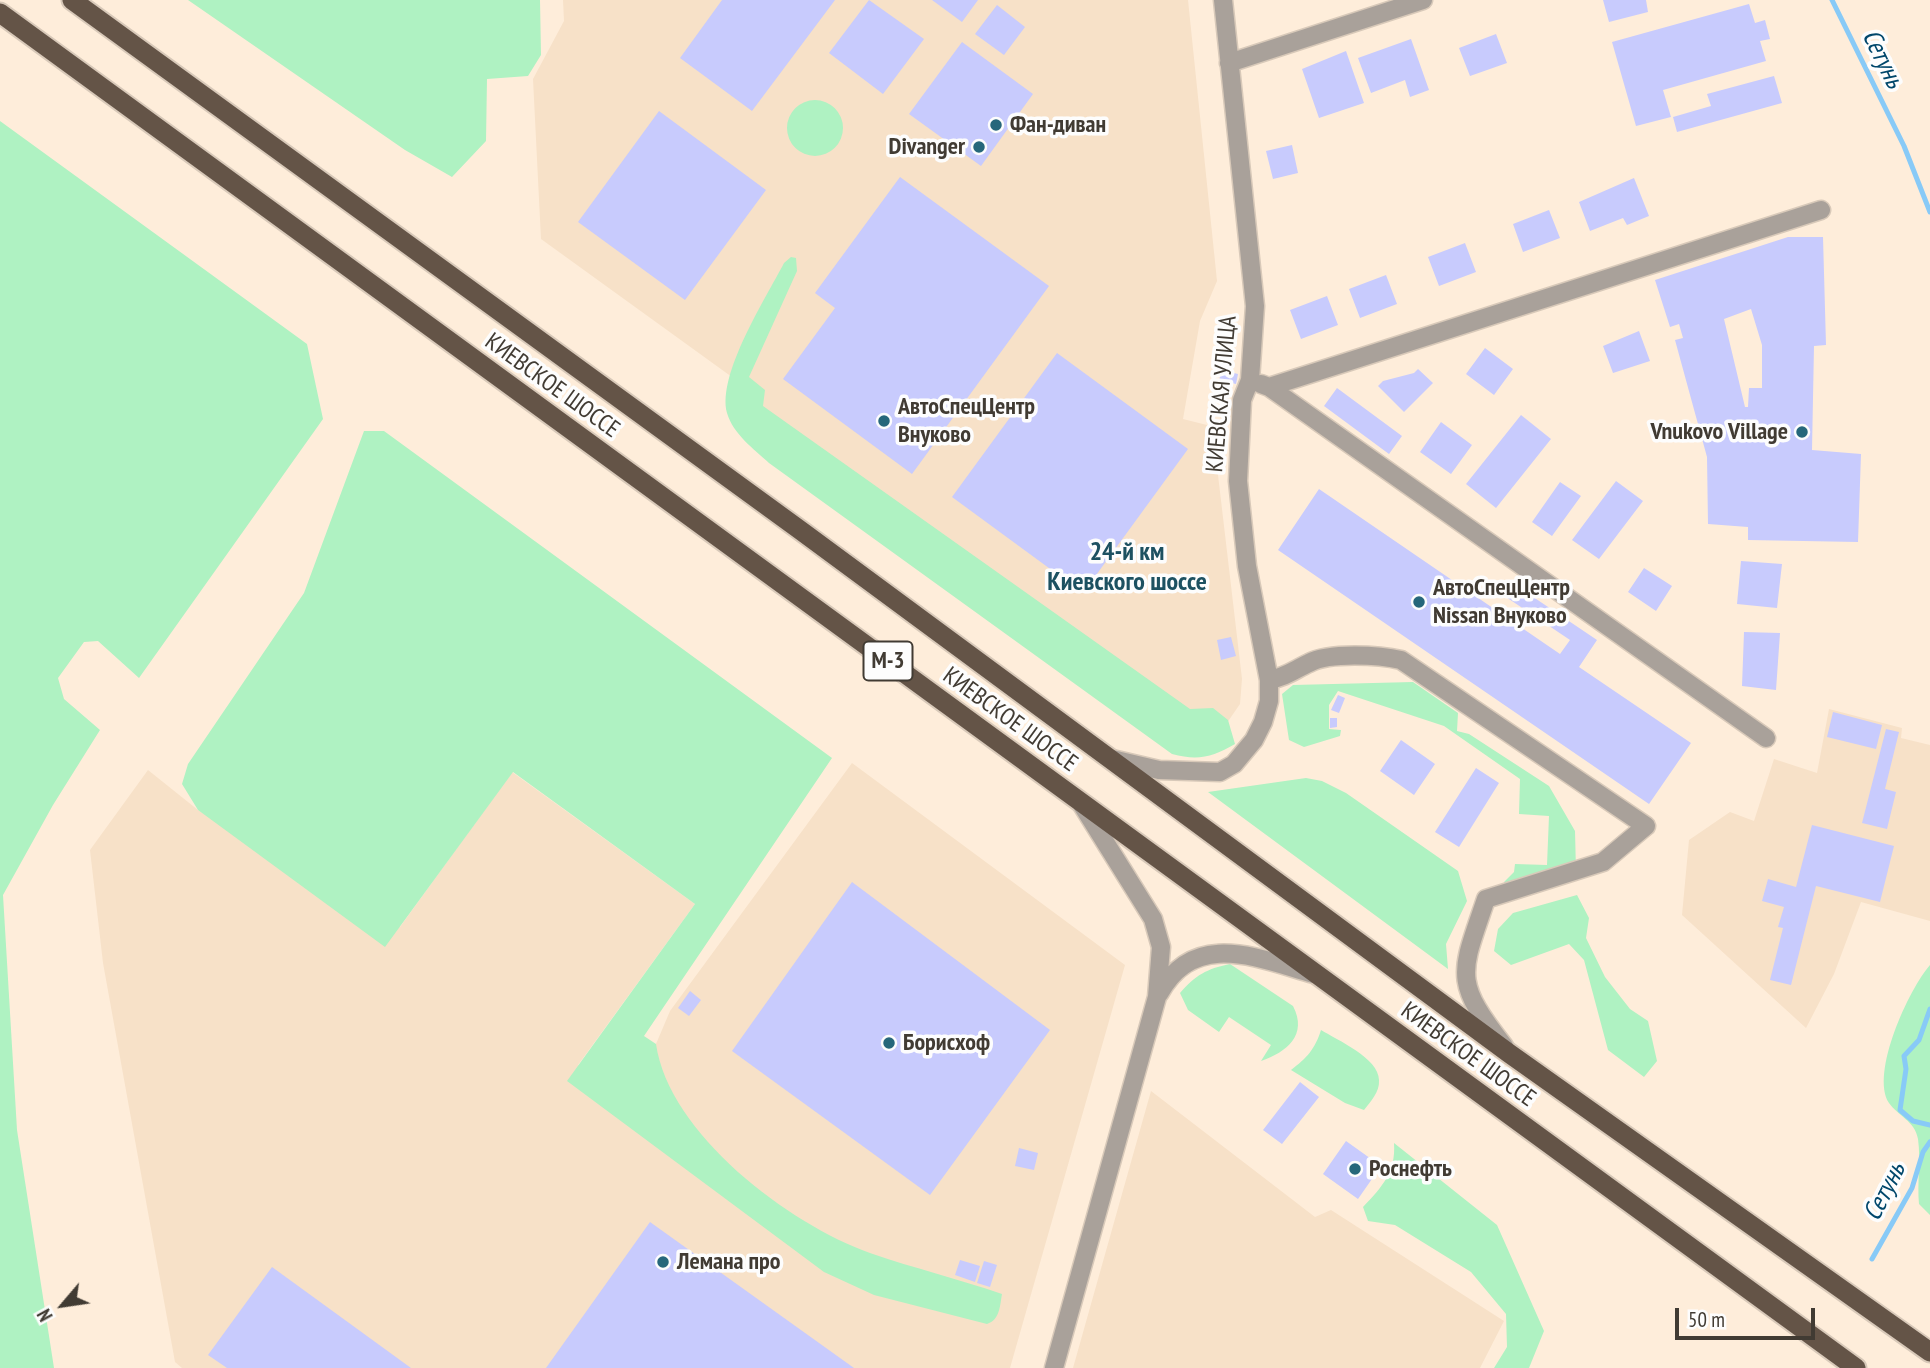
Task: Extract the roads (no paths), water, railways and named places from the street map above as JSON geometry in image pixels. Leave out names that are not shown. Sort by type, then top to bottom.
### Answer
[{"type":"highway","name":"КИЕВСКОЕ ШОССЕ","points":[[72,0],[1510,1054],[1930,1352]]},
{"type":"highway","name":"КИЕВСКОЕ ШОССЕ","points":[[0,13],[1852,1365]]},
{"type":"street","name":"КИЕВСКАЯ УЛИЦА","points":[[1109,758],[1158,770],[1220,772],[1243,754],[1264,722],[1269,701],[1269,680],[1247,566],[1238,481],[1242,400],[1250,380],[1255,306],[1223,0]]},
{"type":"street","points":[[1229,63],[1423,0]]},
{"type":"street","points":[[1269,387],[1821,210]]},
{"type":"street","points":[[1250,380],[1269,387],[1766,738]]},
{"type":"street","points":[[1269,680],[1286,677],[1320,659],[1382,656],[1402,660],[1646,826],[1603,862],[1486,899],[1463,965],[1464,977],[1470,997],[1510,1054]]},
{"type":"street","points":[[1054,1368],[1157,997],[1161,947],[1153,919],[1080,802]]},
{"type":"street","points":[[1157,997],[1179,966],[1206,954],[1246,957],[1318,975]]},
{"type":"waterway","name":"Сетунь","points":[[1832,0],[1904,146],[1930,212]]},
{"type":"waterway","name":"Сетунь","points":[[1930,1009],[1919,1040],[1904,1056],[1906,1069],[1900,1110],[1913,1121],[1930,1125]]},
{"type":"waterway","name":"Сетунь","points":[[1872,1259],[1912,1188],[1923,1152],[1930,1142]]},
{"type":"place","name":"Фан-диван","points":[[996,125]]},
{"type":"place","name":"Divanger","points":[[979,147]]},
{"type":"place","name":"АвтоСпецЦентр Внуково","points":[[884,421]]},
{"type":"place","name":"Vnukovo Village","points":[[1802,432]]},
{"type":"place","name":"АвтоСпецЦентр Nissan Внуково","points":[[1419,602]]},
{"type":"place","name":"Борисхоф","points":[[889,1043]]},
{"type":"place","name":"Роснефть","points":[[1355,1169]]},
{"type":"place","name":"Лемана про","points":[[663,1262]]},
{"type":"district","name":"24-й км Киевского шоссе","points":[[1127,568]]}]
